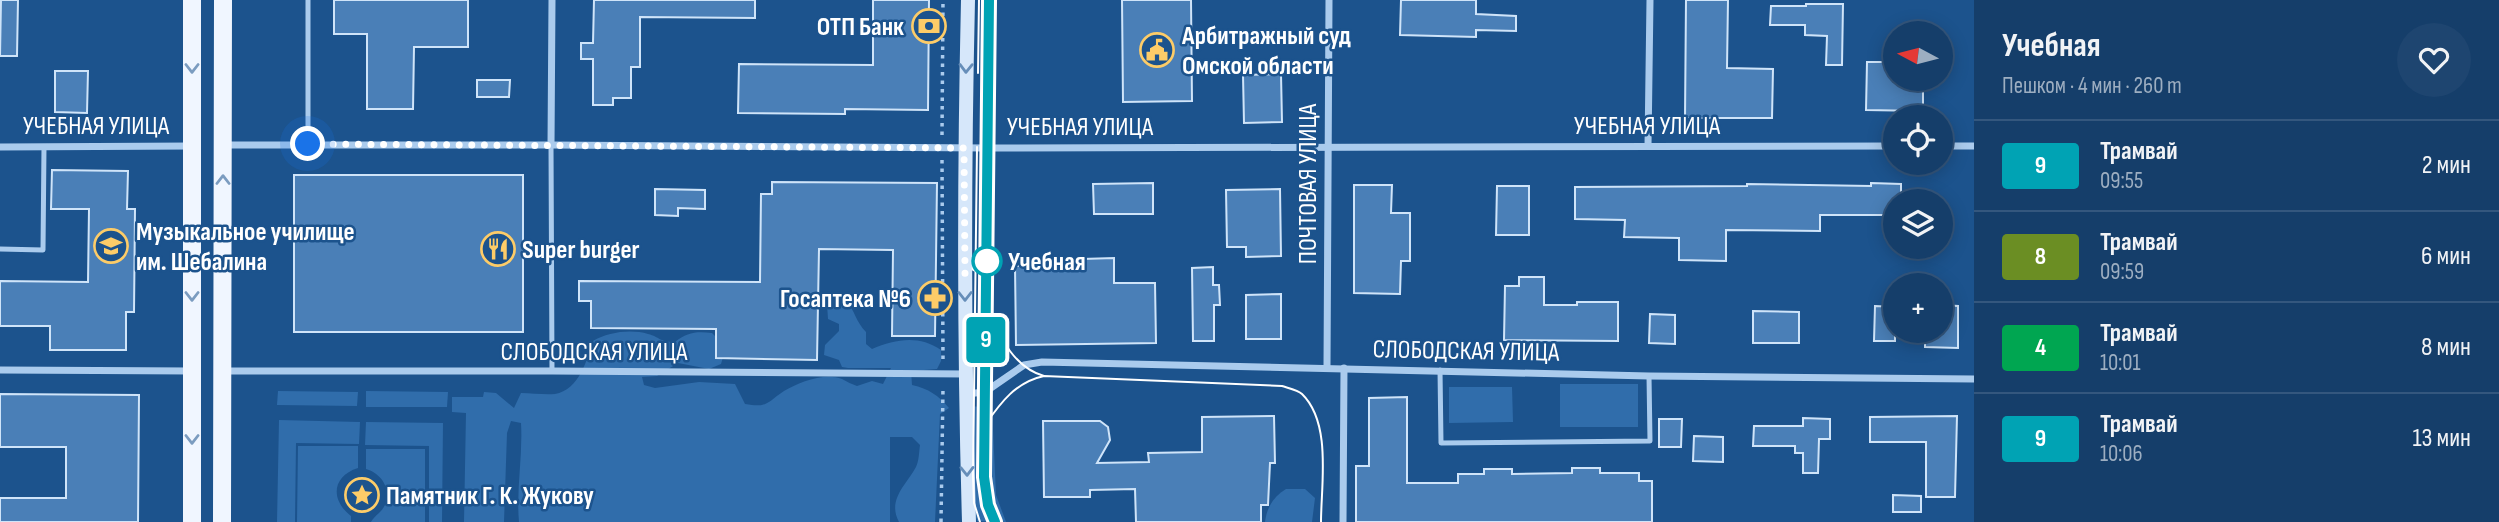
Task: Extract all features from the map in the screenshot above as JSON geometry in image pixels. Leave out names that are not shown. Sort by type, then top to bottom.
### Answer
[{"type":"main road","points":[[192,0],[192,522]]},
{"type":"main road","points":[[222,522],[223,0]]},
{"type":"main road","points":[[968,0],[964,148],[965,394],[969,522]]},
{"type":"street","points":[[551,145],[552,0]]},
{"type":"street","name":"ПОЧТОВАЯ УЛИЦА","points":[[1327,367],[1329,0]]},
{"type":"street","points":[[1648,146],[1650,0]]},
{"type":"street","name":"УЧЕБНАЯ УЛИЦА","points":[[223,145],[964,148],[1883,146]]},
{"type":"street","name":"УЧЕБНАЯ УЛИЦА","points":[[0,147],[192,146]]},
{"type":"street","points":[[1953,146],[1974,146]]},
{"type":"street","name":"СЛОБОДСКАЯ УЛИЦА","points":[[965,394],[985,392],[1024,365],[1042,362],[1649,376],[1974,379]]},
{"type":"street","points":[[1343,522],[1344,368]]},
{"type":"street","points":[[0,370],[192,371]]},
{"type":"street","name":"СЛОБОДСКАЯ УЛИЦА","points":[[222,371],[966,374]]},
{"type":"lane","points":[[308,0],[308,144]]},
{"type":"lane","points":[[551,145],[552,371]]},
{"type":"lane","points":[[0,249],[43,250],[44,147]]},
{"type":"lane","points":[[1440,370],[1441,443],[1650,441],[1649,376]]},
{"type":"path","points":[[941,522],[944,298],[943,0]]},
{"type":"path","points":[[929,26],[943,26]]},
{"type":"path","points":[[935,298],[944,298]]},
{"type":"shaded area","points":[[833,298],[846,300],[866,332],[866,344],[872,349],[890,343],[916,340],[941,350],[941,361],[937,369],[911,371],[912,385],[933,393],[949,408],[940,414],[935,522],[899,522],[896,500],[916,467],[920,445],[912,437],[890,437],[890,522],[519,522],[521,423],[511,421],[507,433],[504,522],[464,522],[466,413],[452,412],[452,397],[483,397],[484,392],[496,393],[514,408],[521,393],[555,394],[570,387],[576,380],[593,341],[606,335],[627,332],[641,332],[675,342],[692,333],[712,333],[726,347],[721,364],[709,369],[678,363],[657,376],[642,377],[644,385],[655,388],[699,382],[735,384],[745,404],[759,405],[767,403],[797,384],[820,377],[835,377],[857,386],[872,381],[883,384],[891,368],[842,367],[839,360],[824,355],[825,345],[839,331],[839,324],[828,319],[827,304]]},
{"type":"shaded area","points":[[1560,384],[1638,384],[1638,427],[1560,427]]},
{"type":"shaded area","points":[[1449,387],[1512,387],[1513,422],[1449,423]]},
{"type":"shaded area","points":[[278,391],[358,392],[357,406],[277,405]]},
{"type":"shaded area","points":[[366,391],[448,392],[447,407],[366,407]]},
{"type":"shaded area","points":[[971,406],[992,408],[996,495],[1006,522],[977,521],[972,503]]},
{"type":"shaded area","points":[[279,420],[360,422],[359,444],[296,443],[295,522],[277,522]]},
{"type":"shaded area","points":[[366,422],[443,423],[442,522],[429,522],[429,446],[365,445]]},
{"type":"shaded area","points":[[298,446],[358,446],[358,468],[343,477],[337,489],[337,496],[344,510],[351,516],[351,522],[297,522]]},
{"type":"shaded area","points":[[366,449],[425,449],[425,522],[371,522],[384,507],[387,493],[384,482],[366,469]]},
{"type":"shaded area","points":[[1286,489],[1305,489],[1315,498],[1312,522],[1265,522],[1271,503]]},
{"type":"building","points":[[1,0],[18,0],[17,56],[0,56]]},
{"type":"building","points":[[334,0],[468,0],[468,47],[414,47],[413,109],[367,109],[367,34],[334,34]]},
{"type":"building","points":[[594,0],[755,0],[755,18],[640,17],[640,67],[631,67],[631,98],[613,98],[613,105],[593,105],[593,59],[581,59],[581,43],[593,43]]},
{"type":"building","points":[[873,0],[929,0],[928,110],[845,109],[845,114],[738,113],[739,64],[873,65]]},
{"type":"building","name":"Арбитражный суд Омской области","points":[[1122,0],[1191,0],[1192,101],[1123,102]]},
{"type":"building","points":[[1401,0],[1476,0],[1476,14],[1516,16],[1516,31],[1476,30],[1476,37],[1400,35]]},
{"type":"building","points":[[1686,0],[1728,0],[1727,68],[1773,69],[1772,118],[1685,118]]},
{"type":"building","points":[[1843,4],[1842,65],[1826,65],[1827,36],[1805,35],[1805,25],[1770,25],[1771,6]]},
{"type":"building","points":[[1867,62],[1883,62],[1883,91],[1923,91],[1923,105],[1883,105],[1883,110],[1866,110]]},
{"type":"building","points":[[55,71],[88,71],[87,113],[55,112]]},
{"type":"building","points":[[1281,74],[1282,122],[1244,123],[1243,75]]},
{"type":"building","points":[[477,80],[510,80],[509,97],[477,97]]},
{"type":"building","name":"Музыкальное училище им. Шебалина","points":[[52,170],[128,171],[127,209],[135,209],[134,312],[126,312],[126,350],[50,350],[50,326],[0,326],[0,281],[88,282],[89,209],[51,209]]},
{"type":"building","points":[[294,175],[523,175],[523,332],[294,332]]},
{"type":"building","points":[[772,182],[937,183],[935,336],[892,336],[893,250],[819,249],[817,360],[716,358],[716,329],[591,328],[591,301],[579,301],[579,281],[760,282],[761,194],[772,194]]},
{"type":"building","points":[[1153,183],[1153,214],[1094,214],[1093,184]]},
{"type":"building","points":[[1871,183],[1901,184],[1901,189],[1883,189],[1883,215],[1820,215],[1820,231],[1726,230],[1726,261],[1679,260],[1679,238],[1624,237],[1625,220],[1575,219],[1575,187],[1747,184],[1871,186]]},
{"type":"building","points":[[1354,185],[1392,185],[1391,213],[1410,213],[1410,261],[1401,261],[1400,294],[1354,293]]},
{"type":"building","points":[[1497,186],[1529,186],[1529,235],[1496,235]]},
{"type":"building","points":[[655,189],[705,190],[705,209],[678,208],[678,216],[655,215]]},
{"type":"building","points":[[1280,189],[1281,256],[1246,257],[1246,247],[1227,247],[1226,190]]},
{"type":"building","points":[[1114,258],[1114,283],[1155,283],[1156,343],[1016,345],[1015,266],[1082,265],[1082,259]]},
{"type":"building","points":[[1213,267],[1213,285],[1219,285],[1220,305],[1214,305],[1214,341],[1193,341],[1192,268]]},
{"type":"building","points":[[1519,277],[1544,277],[1544,305],[1618,302],[1618,341],[1504,340],[1505,286],[1519,286]]},
{"type":"building","points":[[1281,294],[1281,339],[1246,339],[1246,295]]},
{"type":"building","points":[[1875,306],[1883,306],[1883,341],[1874,341]]},
{"type":"building","points":[[1953,306],[1958,306],[1958,348],[1925,347],[1925,343],[1953,343]]},
{"type":"building","points":[[1753,311],[1799,312],[1799,343],[1753,343]]},
{"type":"building","points":[[1650,314],[1675,315],[1675,344],[1649,343]]},
{"type":"building","points":[[0,394],[139,395],[138,522],[0,522],[0,498],[66,498],[66,447],[0,447]]},
{"type":"building","points":[[1407,397],[1407,483],[1458,483],[1458,474],[1484,474],[1484,469],[1512,469],[1512,474],[1572,473],[1572,468],[1600,468],[1600,473],[1639,473],[1639,481],[1652,481],[1652,522],[1356,522],[1356,466],[1369,466],[1369,398]]},
{"type":"building","points":[[1274,416],[1275,463],[1270,463],[1268,505],[1261,505],[1261,522],[1136,522],[1135,489],[1090,490],[1090,497],[1044,497],[1043,421],[1100,421],[1108,427],[1110,440],[1097,463],[1149,462],[1148,453],[1202,452],[1202,417]]},
{"type":"building","points":[[1957,416],[1955,497],[1926,497],[1926,442],[1870,442],[1870,417]]},
{"type":"building","points":[[1803,418],[1830,419],[1830,439],[1819,439],[1818,473],[1803,473],[1803,453],[1795,453],[1795,446],[1753,446],[1754,426],[1803,426]]},
{"type":"building","points":[[1659,419],[1682,419],[1681,447],[1659,447]]},
{"type":"building","points":[[1694,436],[1723,437],[1723,462],[1693,461]]},
{"type":"building","points":[[1893,495],[1921,496],[1921,512],[1893,512]]},
{"type":"tram line","points":[[978,73],[979,0]]},
{"type":"tram line","points":[[989,0],[984,477],[987,505],[995,522]]},
{"type":"tram line","name":"9","points":[[989,0],[984,477],[988,505],[995,522]]},
{"type":"tram line","points":[[977,147],[973,476],[974,503],[980,522]]},
{"type":"tram line","points":[[989,312],[1010,351],[1025,366],[1044,376]]},
{"type":"tram line","points":[[985,425],[1017,388],[1044,376],[1282,386],[1302,394],[1318,421],[1323,455],[1321,522]]},
{"type":"place","name":"ОТП Банк","points":[[929,26]]},
{"type":"place","name":"Арбитражный суд Омской области","points":[[1157,50]]},
{"type":"place","name":"Музыкальное училище им. Шебалина","points":[[111,246]]},
{"type":"place","name":"Super burger","points":[[498,249]]},
{"type":"place","name":"Учебная","points":[[987,261]]},
{"type":"place","name":"Госаптека №6","points":[[935,298]]},
{"type":"place","name":"Памятник Г. К. Жукову","points":[[362,495]]},
{"type":"route","points":[[308,144],[964,148],[965,274],[987,261]]}]
